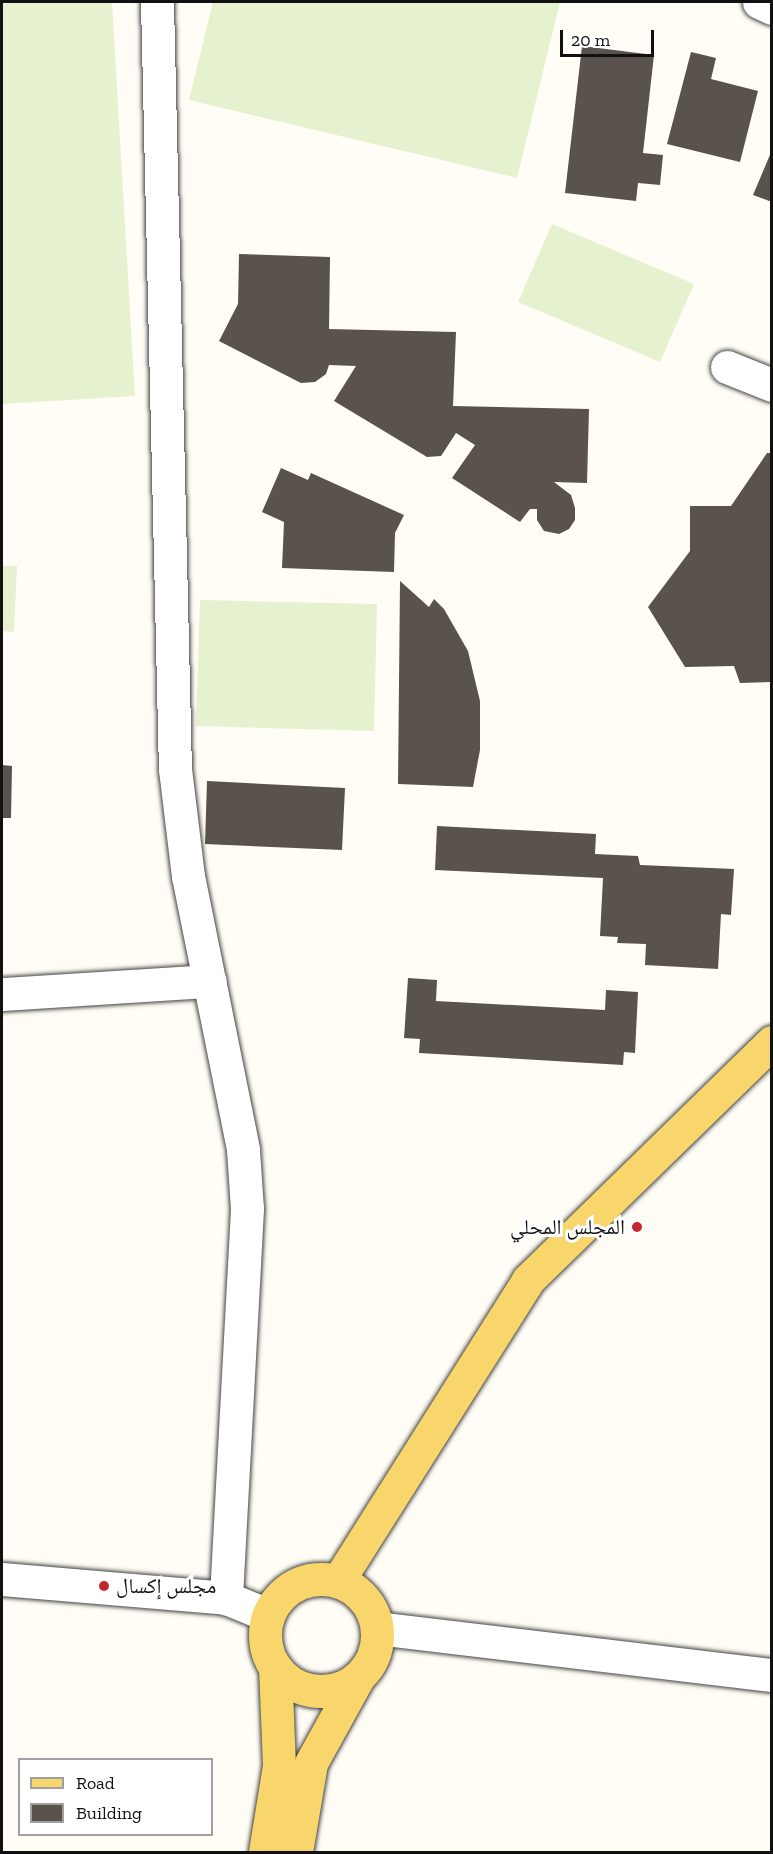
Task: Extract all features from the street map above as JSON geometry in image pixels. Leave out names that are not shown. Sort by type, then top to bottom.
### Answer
[{"type":"main road","points":[[338,1581],[528,1280],[771,1042]]},
{"type":"main road","points":[[296,1852],[311,1763],[358,1678],[370,1664],[377,1646],[378,1628],[364,1598],[338,1581],[304,1581],[289,1589],[268,1615],[267,1651],[275,1667],[288,1680],[313,1689],[341,1687],[358,1678]]},
{"type":"main road","points":[[265,1852],[279,1766],[275,1667]]},
{"type":"street","points":[[157,2],[175,770],[188,876],[243,1150],[247,1209],[226,1598]]},
{"type":"street","points":[[759,2],[771,8]]},
{"type":"street","points":[[727,367],[771,385]]},
{"type":"street","points":[[2,994],[210,981]]},
{"type":"street","points":[[2,1579],[226,1598],[268,1615]]},
{"type":"street","points":[[378,1628],[771,1675]]},
{"type":"green space","points":[[2,2],[112,2],[135,396],[2,404]]},
{"type":"green space","points":[[213,2],[560,2],[517,178],[189,100]]},
{"type":"green space","points":[[552,224],[694,284],[660,362],[518,302]]},
{"type":"green space","points":[[2,566],[17,566],[14,632],[2,631]]},
{"type":"green space","points":[[200,600],[377,604],[374,731],[196,726]]},
{"type":"building","points":[[582,46],[654,55],[643,153],[663,155],[660,185],[638,183],[636,201],[565,193]]},
{"type":"building","points":[[691,52],[716,58],[711,79],[758,91],[740,162],[667,144]]},
{"type":"building","points":[[772,150],[772,202],[753,195]]},
{"type":"building","points":[[239,254],[330,257],[329,329],[456,332],[453,406],[589,409],[587,483],[554,482],[571,495],[575,508],[575,520],[569,529],[559,534],[544,531],[537,520],[537,509],[530,509],[520,522],[452,478],[475,445],[456,433],[441,456],[427,457],[334,401],[356,366],[329,365],[326,374],[315,382],[301,383],[219,341],[238,304]]},
{"type":"building","points":[[767,453],[772,453],[772,682],[740,683],[734,666],[685,667],[648,607],[690,551],[690,506],[731,506]]},
{"type":"building","points":[[281,468],[308,480],[311,473],[404,515],[395,533],[394,572],[282,568],[284,522],[262,512]]},
{"type":"building","points":[[400,581],[429,607],[434,599],[444,609],[468,651],[480,701],[480,750],[473,787],[398,784]]},
{"type":"building","points":[[2,765],[12,766],[11,818],[2,818]]},
{"type":"building","points":[[207,781],[345,788],[342,850],[205,844]]},
{"type":"building","points":[[437,826],[596,834],[595,854],[638,856],[640,865],[734,869],[731,915],[721,914],[718,969],[645,965],[646,944],[617,943],[618,937],[600,936],[603,878],[435,870]]},
{"type":"building","points":[[408,978],[437,980],[436,1001],[605,1010],[606,990],[638,992],[635,1053],[624,1052],[623,1065],[419,1053],[420,1039],[404,1038]]},
{"type":"place","name":"المجلس المحلي","points":[[637,1227]]},
{"type":"place","name":"مجلس إكسال","points":[[104,1586]]}]
